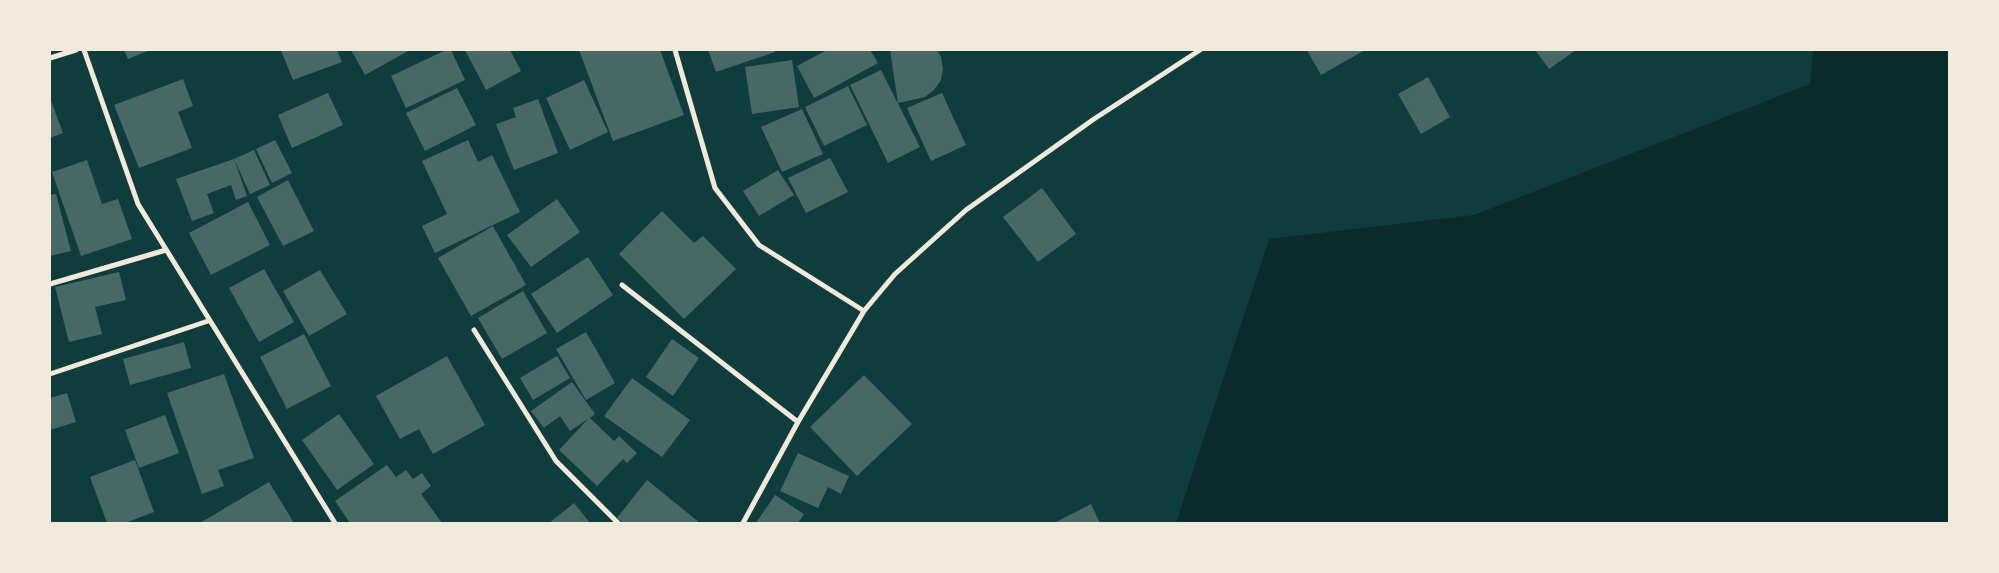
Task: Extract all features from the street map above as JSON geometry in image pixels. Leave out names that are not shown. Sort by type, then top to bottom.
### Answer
[{"type":"street","points":[[50,58],[76,50]]},
{"type":"street","points":[[84,50],[138,204],[208,321],[334,523]]},
{"type":"street","points":[[675,50],[715,188],[759,245],[864,311]]},
{"type":"street","points":[[743,523],[798,422],[864,311],[895,274],[966,210],[1094,119],[1200,50]]},
{"type":"street","points":[[50,284],[166,250]]},
{"type":"street","points":[[622,285],[798,422]]},
{"type":"street","points":[[50,374],[208,321]]},
{"type":"street","points":[[474,330],[556,461],[618,523]]},
{"type":"water","points":[[1813,50],[1949,50],[1949,523],[1176,523],[1269,239],[1474,215],[1810,84]]},
{"type":"building","points":[[124,50],[150,50],[128,59]]},
{"type":"building","points":[[281,50],[337,50],[342,62],[293,80]]},
{"type":"building","points":[[351,50],[410,50],[365,75]]},
{"type":"building","points":[[446,50],[451,50],[465,80],[406,108],[391,76]]},
{"type":"building","points":[[465,50],[510,50],[521,71],[486,90]]},
{"type":"building","points":[[579,50],[660,50],[684,115],[613,141]]},
{"type":"building","points":[[708,50],[774,50],[775,52],[716,72]]},
{"type":"building","points":[[827,50],[870,50],[878,63],[814,98],[797,66]]},
{"type":"building","points":[[890,50],[937,50],[941,57],[943,69],[941,80],[934,90],[925,97],[898,103]]},
{"type":"building","points":[[1307,50],[1365,50],[1321,75]]},
{"type":"building","points":[[1535,50],[1576,50],[1549,69]]},
{"type":"building","points":[[792,60],[799,107],[752,114],[745,67]]},
{"type":"building","points":[[881,70],[920,147],[888,163],[850,85]]},
{"type":"building","points":[[1428,77],[1450,117],[1421,134],[1398,94]]},
{"type":"building","points":[[183,79],[193,106],[178,112],[192,148],[139,168],[114,105]]},
{"type":"building","points":[[584,80],[608,132],[570,150],[546,98]]},
{"type":"building","points":[[848,86],[867,125],[824,146],[805,107]]},
{"type":"building","points":[[457,88],[476,125],[425,151],[406,113]]},
{"type":"building","points":[[328,93],[343,125],[292,148],[278,115]]},
{"type":"building","points":[[942,93],[966,145],[931,161],[907,108]]},
{"type":"building","points":[[50,98],[63,133],[50,138]]},
{"type":"building","points":[[538,99],[558,153],[514,170],[496,124],[516,117],[513,108]]},
{"type":"building","points":[[802,109],[823,154],[782,172],[761,127]]},
{"type":"building","points":[[275,140],[292,173],[272,183],[256,149]]},
{"type":"building","points":[[468,140],[478,162],[492,155],[520,212],[435,253],[422,226],[447,214],[422,161]]},
{"type":"building","points":[[254,150],[270,185],[250,194],[234,159]]},
{"type":"building","points":[[830,158],[848,192],[806,213],[788,178]]},
{"type":"building","points":[[234,159],[247,196],[236,200],[231,185],[207,194],[214,213],[192,221],[176,179]]},
{"type":"building","points":[[87,160],[102,204],[118,199],[132,239],[81,256],[52,172]]},
{"type":"building","points":[[778,170],[794,195],[759,216],[743,191]]},
{"type":"building","points":[[288,180],[314,231],[283,246],[257,197]]},
{"type":"building","points":[[1042,188],[1076,234],[1038,262],[1003,217]]},
{"type":"building","points":[[56,194],[71,251],[50,256],[50,195]]},
{"type":"building","points":[[557,199],[580,232],[531,267],[507,235]]},
{"type":"building","points":[[248,202],[270,245],[211,275],[189,233]]},
{"type":"building","points":[[662,211],[694,243],[703,236],[736,269],[684,319],[619,254]]},
{"type":"building","points":[[493,226],[526,285],[471,316],[438,258]]},
{"type":"building","points":[[588,257],[613,295],[557,333],[531,294]]},
{"type":"building","points":[[264,269],[294,322],[259,342],[229,288]]},
{"type":"building","points":[[320,270],[347,314],[309,336],[283,291]]},
{"type":"building","points":[[119,272],[126,300],[95,307],[102,334],[69,342],[55,287]]},
{"type":"building","points":[[523,291],[547,333],[502,359],[478,318]]},
{"type":"building","points":[[586,332],[615,383],[586,400],[556,349]]},
{"type":"building","points":[[304,334],[331,386],[287,409],[260,357]]},
{"type":"building","points":[[672,339],[699,358],[673,396],[646,377]]},
{"type":"building","points":[[184,342],[191,368],[130,385],[123,359]]},
{"type":"building","points":[[447,356],[485,425],[433,454],[419,429],[400,439],[376,396]]},
{"type":"building","points":[[557,356],[570,378],[533,400],[520,378]]},
{"type":"building","points":[[224,374],[254,458],[218,470],[224,486],[202,494],[167,393]]},
{"type":"building","points":[[864,375],[912,424],[857,476],[810,427]]},
{"type":"building","points":[[632,378],[690,420],[662,457],[604,416]]},
{"type":"building","points":[[572,382],[595,414],[590,418],[614,441],[619,436],[637,453],[627,463],[623,459],[597,486],[559,450],[588,419],[570,431],[560,416],[544,428],[531,411]]},
{"type":"building","points":[[67,393],[76,422],[50,430],[50,398]]},
{"type":"building","points":[[339,414],[374,464],[337,490],[302,440]]},
{"type":"building","points":[[165,415],[179,453],[139,468],[125,430]]},
{"type":"building","points":[[798,453],[849,476],[841,494],[828,487],[818,508],[780,491]]},
{"type":"building","points":[[135,460],[154,512],[125,523],[107,523],[90,477]]},
{"type":"building","points":[[387,465],[396,477],[406,470],[413,479],[422,473],[431,486],[421,494],[442,523],[350,523],[335,501]]},
{"type":"building","points":[[647,480],[700,523],[623,523],[617,518]]},
{"type":"building","points":[[269,482],[294,523],[200,523]]},
{"type":"building","points":[[775,495],[804,514],[798,523],[756,523]]},
{"type":"building","points":[[574,503],[590,523],[549,523]]},
{"type":"building","points":[[1091,504],[1100,523],[1054,523]]}]
